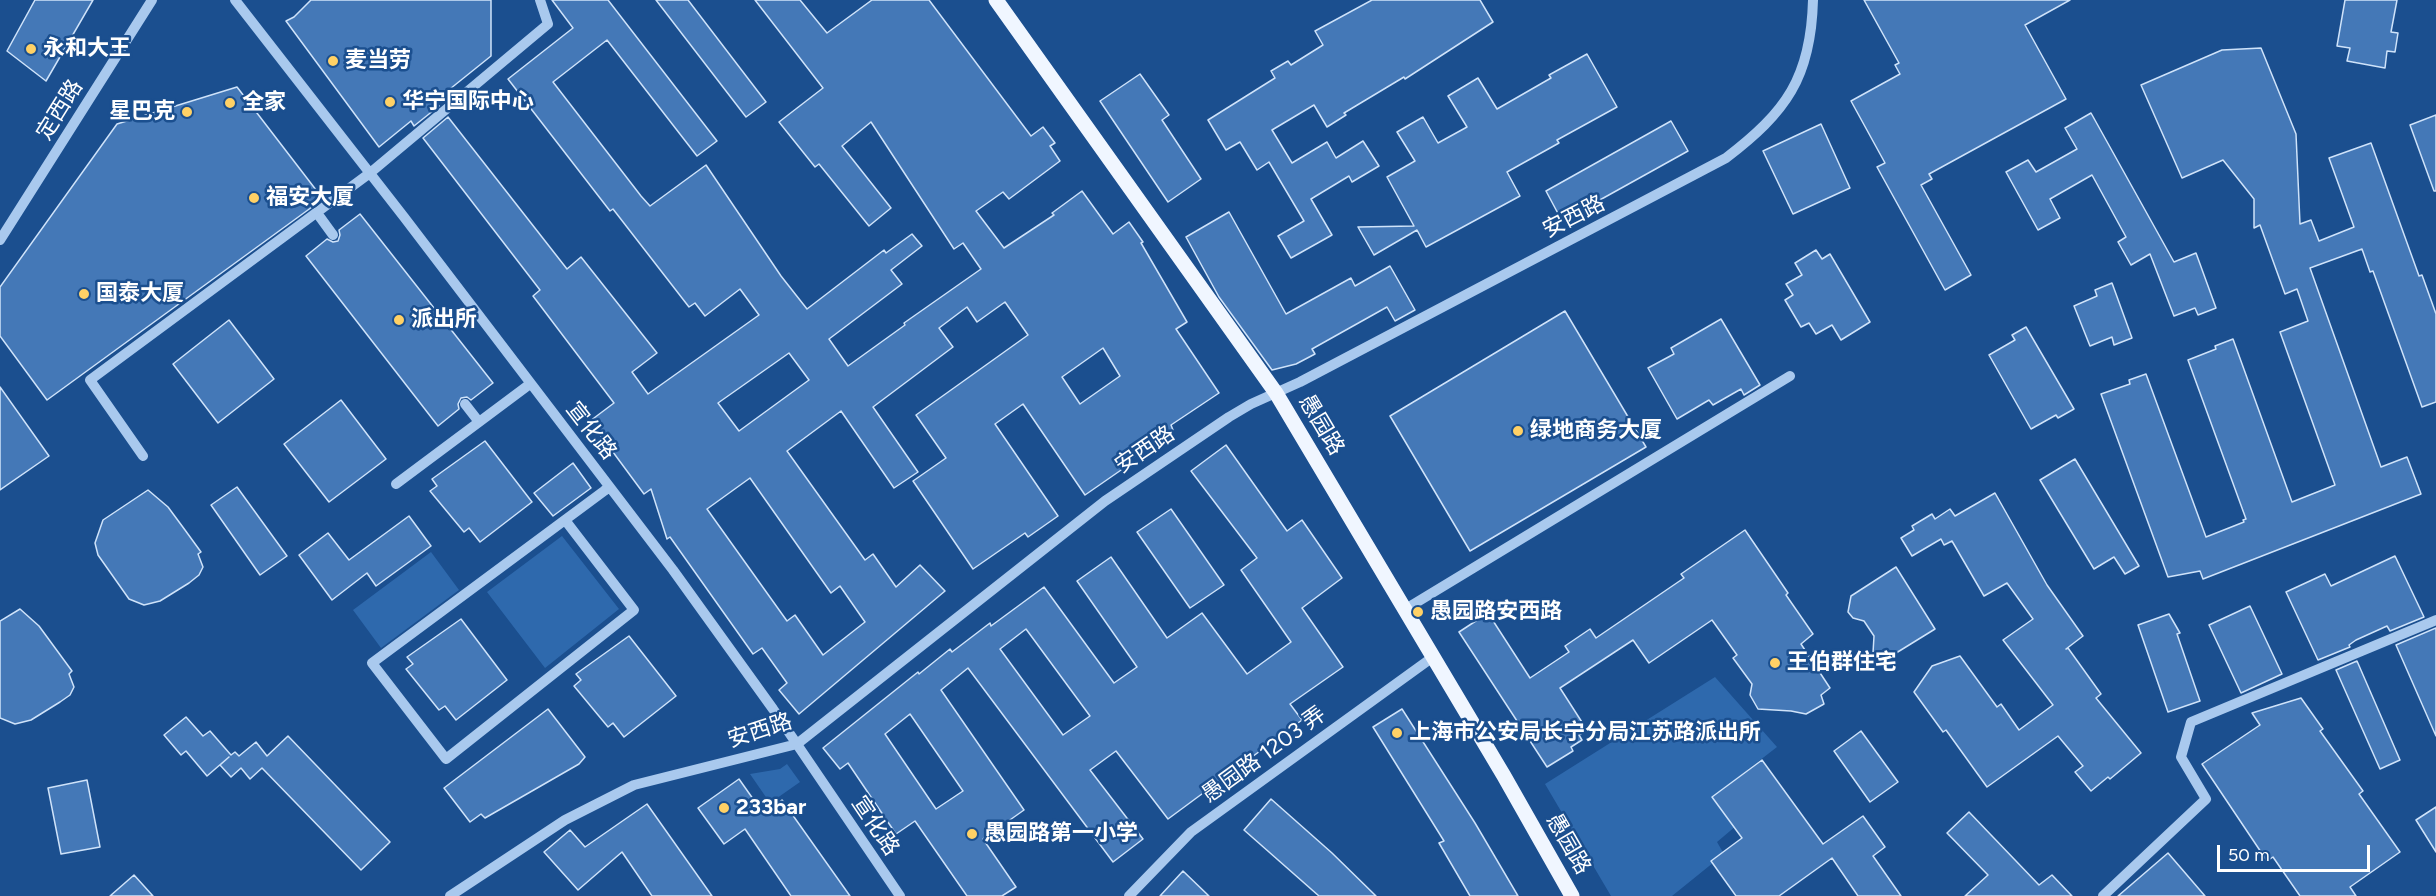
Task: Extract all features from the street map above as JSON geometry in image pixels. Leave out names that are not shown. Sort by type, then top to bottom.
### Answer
[{"type":"main road","name":"愚园路","points":[[996,0],[1275,393],[1433,657],[1572,896]]},
{"type":"street","name":"定西路","points":[[0,240],[152,0]]},
{"type":"street","name":"宣化路","points":[[235,0],[370,173],[724,639],[900,896]]},
{"type":"street","points":[[143,456],[90,380],[370,173],[548,24],[540,0]]},
{"type":"street","name":"安西路","points":[[450,896],[565,820],[633,785],[797,744],[1105,501],[1228,417],[1726,158],[1754,137],[1778,112],[1795,85],[1812,32],[1813,0]]},
{"type":"street","points":[[316,213],[333,235]]},
{"type":"street","points":[[1404,610],[1790,376]]},
{"type":"street","points":[[396,484],[530,384]]},
{"type":"street","points":[[465,405],[480,422]]},
{"type":"street","points":[[565,520],[634,610],[446,759],[372,663],[609,487]]},
{"type":"street","points":[[2103,896],[2206,799],[2181,757],[2191,723],[2436,620]]},
{"type":"street","name":"愚园路 1203 弄","points":[[1129,896],[1191,832],[1433,657]]},
{"type":"shaded area","points":[[562,536],[619,609],[545,668],[487,592]]},
{"type":"shaded area","points":[[431,552],[459,590],[381,648],[353,610]]},
{"type":"shaded area","points":[[1715,677],[1777,747],[1724,788],[1743,820],[1717,842],[1724,854],[1672,896],[1611,896],[1545,784]]},
{"type":"shaded area","points":[[787,764],[800,782],[770,803],[750,774],[780,769]]},
{"type":"building","points":[[35,0],[93,0],[46,81],[7,51]]},
{"type":"building","name":"华宁国际中心","points":[[311,0],[491,0],[491,56],[435,101],[439,106],[414,126],[411,121],[379,147],[286,21],[294,17]]},
{"type":"building","points":[[552,0],[608,0],[717,141],[697,156],[607,40],[553,82],[641,196],[650,206],[706,165],[781,276],[807,309],[884,250],[886,253],[912,234],[922,246],[891,270],[902,284],[829,339],[848,366],[981,269],[963,243],[954,249],[871,122],[842,146],[891,208],[869,226],[819,164],[815,167],[779,122],[823,88],[755,0],[800,0],[827,33],[872,0],[929,0],[1031,136],[1043,127],[1055,143],[1050,146],[1060,161],[1009,199],[1003,192],[976,211],[1004,248],[1054,215],[1052,213],[1082,191],[1113,234],[1129,222],[1143,242],[1141,243],[1187,322],[1176,329],[1219,393],[1171,425],[1173,430],[1122,465],[1124,468],[1085,495],[1023,404],[995,424],[1058,516],[1028,537],[1025,533],[973,569],[913,481],[946,458],[916,415],[1028,335],[1005,302],[977,322],[967,307],[939,328],[953,347],[873,407],[918,472],[894,488],[841,411],[787,451],[865,560],[873,554],[896,587],[920,565],[945,591],[799,714],[779,690],[787,683],[762,648],[753,654],[670,537],[667,539],[651,489],[644,494],[590,421],[614,403],[533,296],[540,290],[423,138],[448,117],[567,269],[581,257],[657,353],[632,372],[648,394],[759,315],[740,289],[705,316],[695,303],[689,307],[613,209],[610,211],[508,79],[573,28]],"holes":[[[1103,348],[1120,376],[1080,404],[1062,377]],[[789,353],[809,380],[739,431],[718,403]],[[750,478],[831,593],[840,586],[865,622],[823,655],[795,615],[787,621],[707,509]]]},
{"type":"building","points":[[656,0],[688,0],[766,102],[746,117]]},
{"type":"building","points":[[1372,0],[1480,0],[1493,22],[1405,79],[1404,77],[1344,113],[1346,115],[1327,127],[1314,105],[1272,130],[1292,163],[1327,142],[1336,158],[1363,141],[1379,166],[1352,182],[1349,176],[1311,199],[1332,235],[1291,258],[1278,236],[1304,221],[1269,162],[1257,170],[1240,142],[1226,150],[1208,120],[1275,78],[1271,71],[1288,61],[1291,65],[1323,45],[1315,31]]},
{"type":"building","points":[[1864,0],[2070,0],[2025,25],[2066,99],[1929,174],[1932,179],[1921,185],[1971,275],[1945,290],[1877,167],[1885,163],[1851,101],[1900,74],[1895,65],[1899,63]]},
{"type":"building","points":[[2345,0],[2397,0],[2391,32],[2398,33],[2395,52],[2387,51],[2385,68],[2347,61],[2350,48],[2337,46]]},
{"type":"building","points":[[2261,48],[2296,134],[2300,224],[2311,220],[2319,241],[2354,227],[2329,158],[2371,143],[2419,276],[2422,275],[2436,314],[2436,402],[2422,407],[2373,271],[2370,272],[2362,249],[2310,268],[2381,467],[2407,457],[2421,494],[2203,579],[2200,571],[2168,577],[2101,394],[2130,384],[2129,380],[2146,374],[2206,537],[2244,522],[2243,520],[2246,519],[2188,360],[2216,349],[2215,346],[2233,339],[2292,502],[2335,485],[2280,332],[2308,321],[2297,289],[2285,294],[2260,225],[2254,228],[2254,199],[2223,160],[2182,178],[2141,85],[2222,50]]},
{"type":"building","points":[[1587,54],[1617,107],[1557,140],[1559,143],[1507,172],[1520,196],[1426,247],[1417,230],[1374,255],[1358,227],[1414,226],[1387,177],[1415,161],[1397,132],[1423,117],[1438,143],[1467,127],[1448,96],[1478,78],[1497,109],[1551,78],[1549,75]]},
{"type":"building","points":[[1140,74],[1169,115],[1162,120],[1201,179],[1168,202],[1100,101]]},
{"type":"building","points":[[237,87],[323,199],[47,400],[0,336],[0,287],[117,124]]},
{"type":"building","points":[[2091,113],[2174,262],[2196,253],[2216,308],[2198,315],[2195,308],[2174,316],[2150,254],[2131,265],[2118,242],[2126,237],[2092,175],[2050,199],[2060,218],[2038,230],[2006,172],[2028,160],[2036,172],[2077,149],[2065,128]]},
{"type":"building","points":[[2436,115],[2436,191],[2434,191],[2410,125]]},
{"type":"building","points":[[1671,121],[1688,151],[1562,221],[1546,191]]},
{"type":"building","points":[[1821,124],[1850,188],[1793,214],[1763,151]]},
{"type":"building","points":[[1229,212],[1286,314],[1351,278],[1355,286],[1390,266],[1415,310],[1395,321],[1387,307],[1312,349],[1315,354],[1296,364],[1272,370],[1219,297],[1186,237]]},
{"type":"building","name":"派出所","points":[[360,214],[493,383],[471,400],[467,397],[461,398],[458,404],[459,409],[438,426],[306,256],[327,239],[333,242],[338,241],[339,230]]},
{"type":"building","points":[[1816,250],[1822,259],[1830,254],[1870,322],[1841,340],[1832,325],[1816,334],[1809,323],[1801,327],[1785,300],[1793,295],[1786,284],[1802,275],[1795,263]]},
{"type":"building","points":[[2112,283],[2132,338],[2114,345],[2112,337],[2090,346],[2074,306],[2097,296],[2095,290]]},
{"type":"building","name":"绿地商务大厦","points":[[1565,311],[1646,447],[1470,551],[1390,416]]},
{"type":"building","points":[[1721,319],[1760,385],[1744,395],[1741,389],[1713,405],[1709,400],[1677,419],[1648,368],[1674,354],[1671,348]]},
{"type":"building","points":[[229,320],[274,379],[218,423],[173,364]]},
{"type":"building","points":[[2026,327],[2074,409],[2058,418],[2056,415],[2031,429],[1989,355],[2015,340],[2012,335]]},
{"type":"building","points":[[0,387],[49,456],[0,490]]},
{"type":"building","points":[[341,400],[386,459],[329,502],[284,444]]},
{"type":"building","points":[[485,441],[532,502],[480,542],[469,528],[464,532],[430,491],[437,486],[432,479]]},
{"type":"building","points":[[1226,445],[1287,531],[1302,520],[1342,578],[1302,608],[1343,667],[1290,704],[1302,720],[1168,819],[1116,751],[1090,770],[1143,839],[1113,862],[968,668],[941,690],[1024,810],[983,839],[1016,887],[1002,896],[967,896],[915,821],[896,834],[848,763],[840,769],[823,748],[918,672],[919,674],[950,649],[952,652],[990,623],[991,626],[1044,587],[1114,683],[1137,667],[1077,581],[1111,557],[1167,638],[1202,613],[1247,674],[1291,642],[1241,570],[1257,558],[1191,471]],"holes":[[[1026,629],[1090,716],[1063,735],[1000,649]],[[910,714],[963,791],[936,809],[885,734]]]},
{"type":"building","points":[[2075,459],[2139,566],[2125,574],[2114,557],[2094,569],[2040,480]]},
{"type":"building","points":[[573,463],[591,488],[553,516],[534,493]]},
{"type":"building","points":[[237,487],[287,556],[260,575],[211,505]]},
{"type":"building","points":[[148,490],[168,507],[201,552],[198,554],[203,567],[199,575],[189,583],[160,601],[144,605],[129,599],[98,555],[95,543],[103,520]]},
{"type":"building","points":[[1995,493],[2047,585],[2083,636],[2066,649],[2068,648],[2101,694],[2096,698],[2141,753],[2110,779],[2108,777],[2091,791],[2075,772],[2083,766],[2058,736],[1987,787],[1946,730],[1943,732],[1914,692],[1932,666],[1960,656],[1997,707],[2001,704],[2019,730],[2053,705],[2003,640],[2033,619],[2007,583],[1984,596],[1952,541],[1944,545],[1941,539],[1912,556],[1901,538],[1914,530],[1912,526],[1932,514],[1935,519],[1950,509],[1955,516]]},
{"type":"building","points":[[1171,509],[1224,585],[1190,608],[1137,532]]},
{"type":"building","points":[[409,516],[431,546],[376,586],[367,573],[332,600],[299,555],[328,533],[349,560]]},
{"type":"building","points":[[1745,530],[1813,634],[1801,644],[1830,688],[1821,695],[1824,704],[1806,714],[1758,709],[1750,695],[1752,684],[1733,658],[1737,655],[1712,620],[1649,663],[1633,640],[1560,688],[1587,730],[1579,735],[1582,740],[1571,747],[1573,751],[1547,767],[1459,632],[1488,613],[1530,678],[1569,652],[1565,646],[1590,629],[1596,638],[1684,578],[1681,574]]},
{"type":"building","points":[[2395,556],[2424,617],[2390,631],[2387,626],[2356,640],[2349,645],[2350,647],[2318,660],[2286,592],[2325,574],[2331,586]]},
{"type":"building","points":[[1896,567],[1935,629],[1888,658],[1873,653],[1874,636],[1864,621],[1853,618],[1848,612],[1851,596]]},
{"type":"building","points":[[2250,606],[2282,674],[2241,693],[2209,625]]},
{"type":"building","points":[[20,609],[39,626],[72,671],[69,674],[74,687],[70,695],[60,702],[31,720],[15,724],[0,718],[0,621]]},
{"type":"building","points":[[2169,614],[2180,633],[2177,634],[2200,701],[2168,712],[2138,625]]},
{"type":"building","points":[[461,619],[507,680],[456,720],[445,706],[439,710],[406,669],[413,664],[407,657]]},
{"type":"building","points":[[2436,628],[2436,736],[2396,645]]},
{"type":"building","points":[[629,636],[676,696],[624,737],[613,723],[608,727],[574,686],[581,680],[576,674]]},
{"type":"building","points":[[2357,661],[2400,760],[2380,769],[2336,670]]},
{"type":"building","points":[[2301,698],[2323,729],[2320,731],[2363,791],[2359,794],[2400,852],[2350,887],[2356,896],[2300,896],[2273,857],[2267,861],[2202,764],[2260,725],[2252,713]]},
{"type":"building","points":[[548,709],[585,757],[579,764],[485,818],[481,814],[470,822],[444,788]]},
{"type":"building","points":[[1402,709],[1475,823],[1518,896],[1470,896],[1439,843],[1444,841],[1373,727]]},
{"type":"building","points":[[186,717],[203,736],[210,731],[231,755],[235,752],[239,756],[256,742],[267,756],[288,736],[390,842],[361,870],[262,768],[250,779],[241,768],[231,777],[220,765],[229,757],[207,776],[186,751],[181,755],[164,735]]},
{"type":"building","points":[[1861,731],[1898,782],[1870,802],[1834,751]]},
{"type":"building","points":[[1762,760],[1823,844],[1863,816],[1885,847],[1873,856],[1901,896],[1858,896],[1832,858],[1779,896],[1736,896],[1711,861],[1742,838],[1712,797]]},
{"type":"building","points":[[739,779],[763,813],[782,800],[850,896],[791,896],[745,829],[724,844],[698,808]]},
{"type":"building","points":[[87,780],[100,847],[61,854],[48,788]]},
{"type":"building","points":[[1271,799],[1376,896],[1319,896],[1244,830]]},
{"type":"building","points":[[647,804],[712,896],[652,896],[622,852],[578,890],[544,852],[570,830],[585,847]]},
{"type":"building","points":[[2436,807],[2436,852],[2416,820]]},
{"type":"building","points":[[1969,812],[2039,885],[2052,875],[2072,896],[1965,896],[1988,875],[1947,833]]},
{"type":"building","points":[[2168,853],[2205,896],[2118,896]]},
{"type":"building","points":[[1183,871],[1209,896],[1160,896]]},
{"type":"building","points":[[134,875],[153,896],[110,896]]},
{"type":"place","name":"永和大王","points":[[31,49]]},
{"type":"place","name":"麦当劳","points":[[333,61]]},
{"type":"place","name":"华宁国际中心","points":[[390,102]]},
{"type":"place","name":"全家","points":[[230,103]]},
{"type":"place","name":"星巴克","points":[[187,112]]},
{"type":"place","name":"福安大厦","points":[[254,198]]},
{"type":"place","name":"国泰大厦","points":[[84,294]]},
{"type":"place","name":"派出所","points":[[399,320]]},
{"type":"place","name":"绿地商务大厦","points":[[1518,431]]},
{"type":"place","name":"愚园路安西路","points":[[1418,612]]},
{"type":"place","name":"王伯群住宅","points":[[1775,663]]},
{"type":"place","name":"上海市公安局长宁分局江苏路派出所","points":[[1397,733]]},
{"type":"place","name":"233bar","points":[[724,808]]},
{"type":"place","name":"愚园路第一小学","points":[[972,834]]}]
